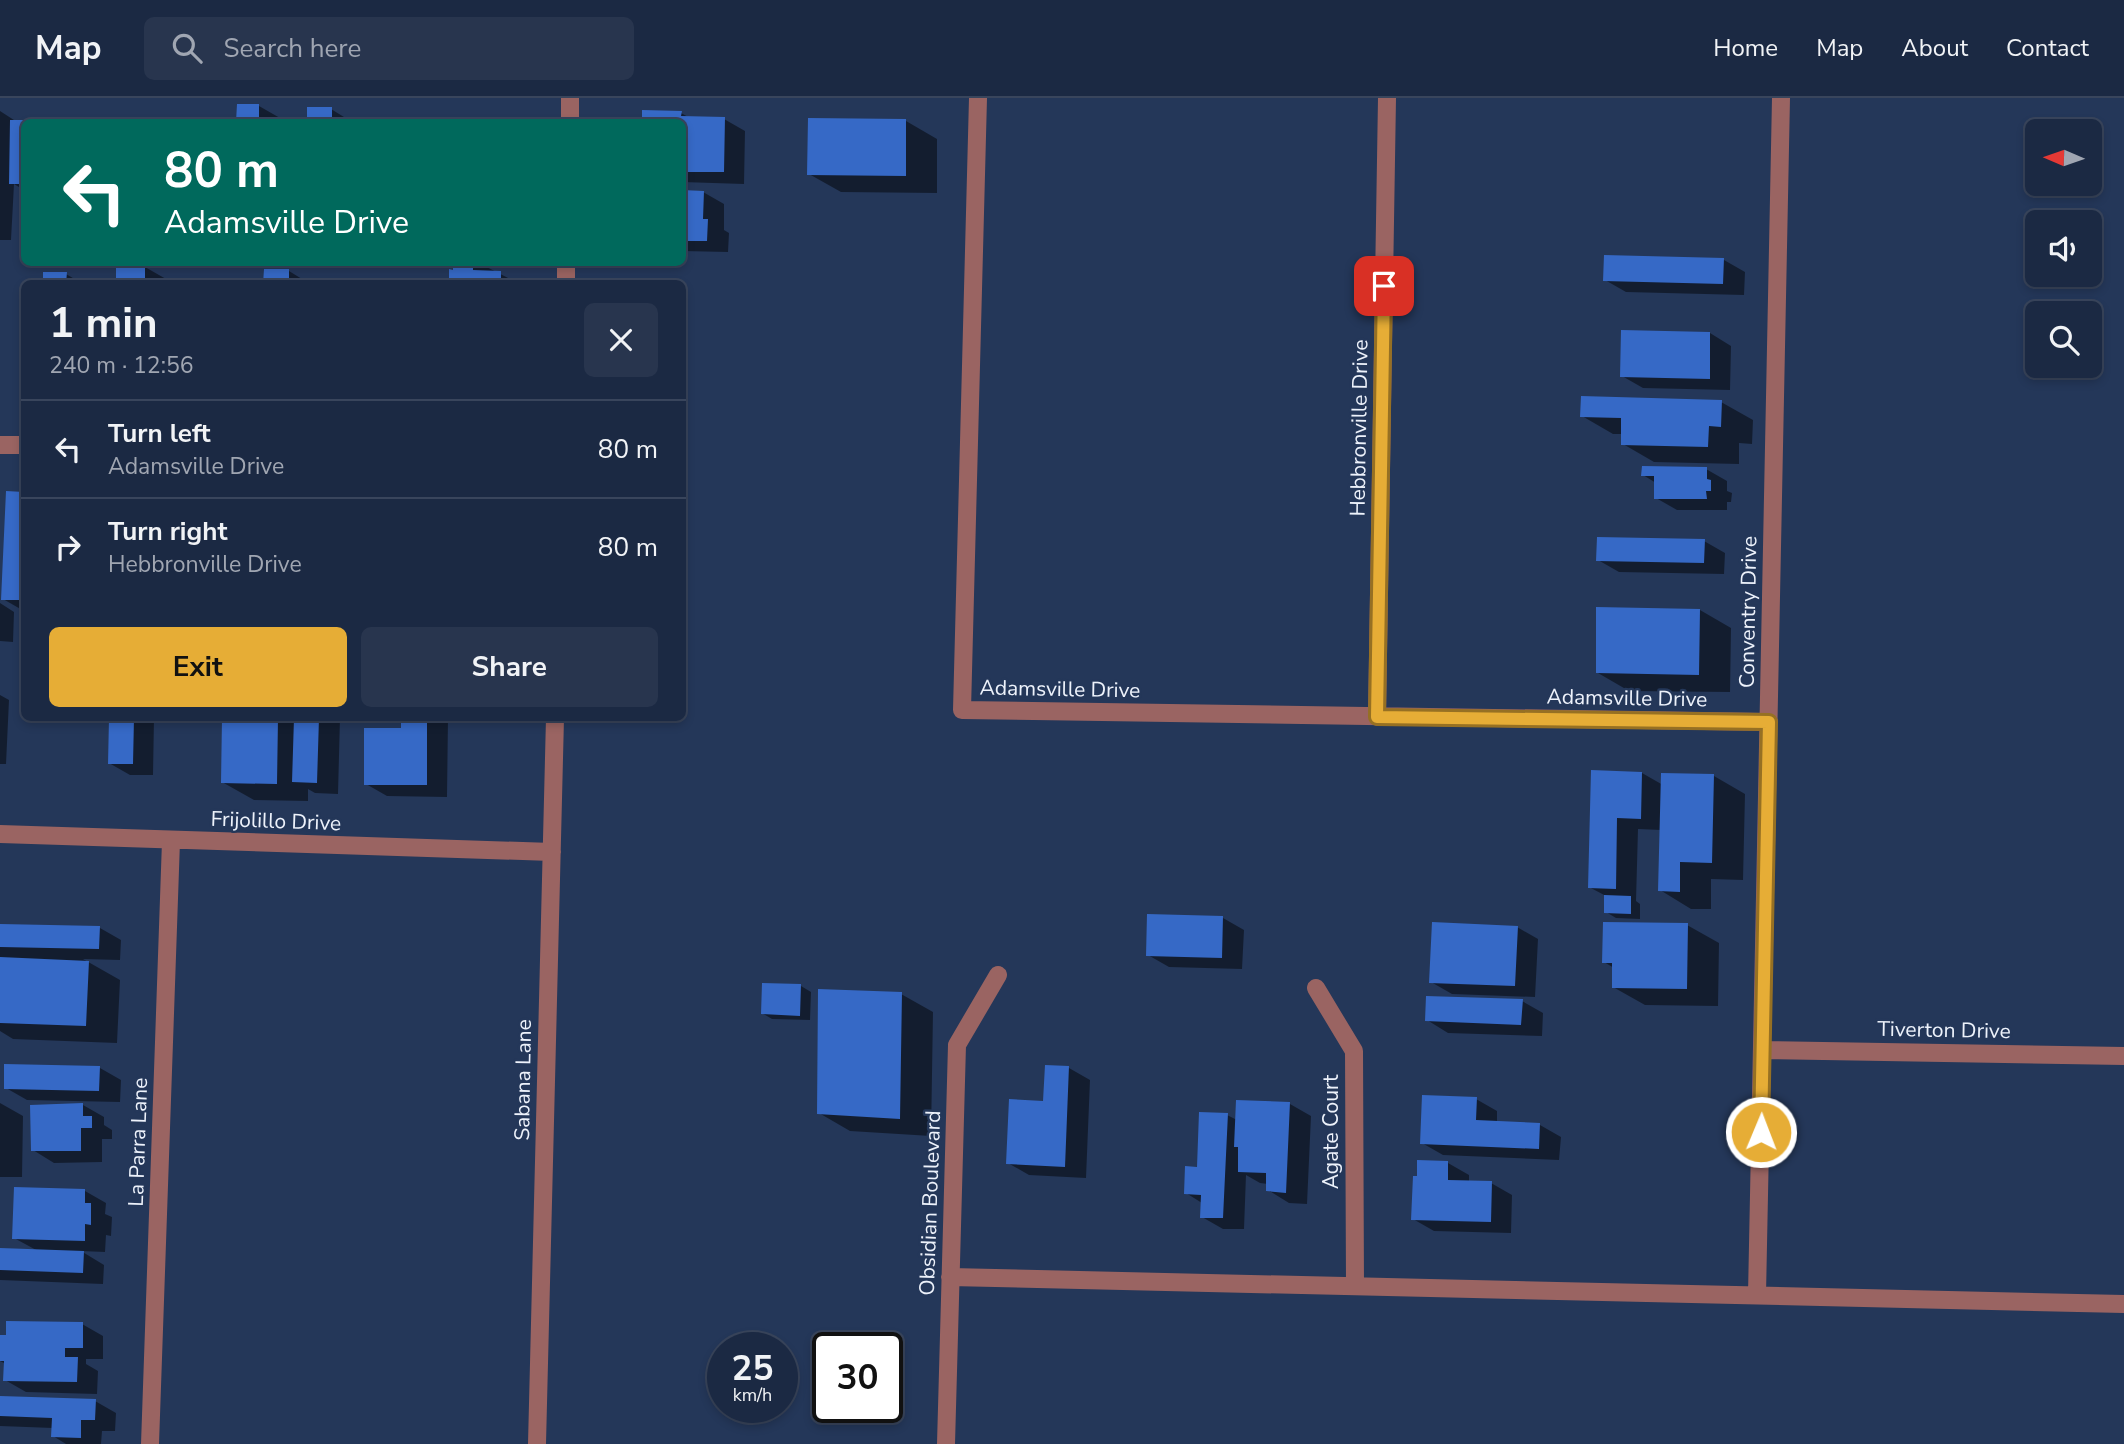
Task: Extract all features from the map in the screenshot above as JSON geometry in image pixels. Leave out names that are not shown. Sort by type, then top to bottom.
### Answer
[{"type":"street","points":[[570,98],[570,119]]},
{"type":"street","name":"Adamsville Drive","points":[[978,98],[962,710],[1769,722]]},
{"type":"street","name":"Hebbronville Drive","points":[[1377,717],[1387,98]]},
{"type":"street","name":"Conventry Drive","points":[[1757,1296],[1781,98]]},
{"type":"street","points":[[0,445],[21,445]]},
{"type":"street","name":"Sabana Lane","points":[[537,1444],[555,721]]},
{"type":"street","name":"Frijolillo Drive","points":[[0,834],[552,852]]},
{"type":"street","name":"La Parra Lane","points":[[150,1444],[171,841]]},
{"type":"street","name":"Obsidian Boulevard","points":[[946,1444],[957,1045],[998,975]]},
{"type":"street","name":"Agate Court","points":[[1316,988],[1354,1051],[1355,1286]]},
{"type":"street","name":"Tiverton Drive","points":[[1762,1050],[2124,1056]]},
{"type":"street","points":[[950,1278],[2124,1304]]},
{"type":"building","points":[[237,104],[259,104],[259,119],[236,119]]},
{"type":"building","points":[[307,107],[332,107],[332,119],[307,119]]},
{"type":"building","points":[[642,110],[682,111],[681,116],[725,117],[724,172],[686,172],[686,119],[642,119]]},
{"type":"building","points":[[808,118],[906,119],[906,176],[807,175]]},
{"type":"building","points":[[10,120],[21,120],[21,184],[9,184]]},
{"type":"building","points":[[686,190],[704,191],[703,219],[708,219],[707,241],[686,241]]},
{"type":"building","points":[[1604,255],[1724,258],[1723,284],[1603,281]]},
{"type":"building","points":[[116,266],[145,266],[145,280],[116,280]]},
{"type":"building","points":[[453,266],[473,266],[473,270],[501,271],[501,280],[449,280],[449,269],[453,270]]},
{"type":"building","points":[[264,269],[289,269],[289,280],[263,280]]},
{"type":"building","points":[[43,272],[67,272],[66,280],[43,280]]},
{"type":"building","points":[[1621,330],[1710,332],[1710,379],[1620,377]]},
{"type":"building","points":[[1581,396],[1722,400],[1721,427],[1709,426],[1708,447],[1621,445],[1621,418],[1580,417]]},
{"type":"building","points":[[1642,466],[1707,467],[1711,491],[1706,491],[1707,499],[1654,499],[1654,476],[1641,476]]},
{"type":"building","points":[[6,491],[21,492],[21,600],[1,600]]},
{"type":"building","points":[[1597,537],[1705,539],[1704,563],[1596,561]]},
{"type":"building","points":[[1596,607],[1700,609],[1699,675],[1596,673]]},
{"type":"building","points":[[109,721],[134,721],[133,764],[108,764]]},
{"type":"building","points":[[222,721],[278,721],[277,784],[221,783]]},
{"type":"building","points":[[294,721],[319,721],[317,783],[292,782]]},
{"type":"building","points":[[401,721],[427,721],[427,785],[364,785],[364,728],[401,728]]},
{"type":"building","points":[[1591,770],[1642,772],[1641,819],[1617,818],[1616,889],[1588,888]]},
{"type":"building","points":[[1661,773],[1714,774],[1712,863],[1680,862],[1680,892],[1658,891]]},
{"type":"building","points":[[1604,895],[1631,896],[1631,914],[1604,913]]},
{"type":"building","points":[[1147,914],[1223,916],[1222,958],[1146,956]]},
{"type":"building","points":[[1432,922],[1518,926],[1515,986],[1429,983]]},
{"type":"building","points":[[1603,922],[1688,923],[1687,989],[1612,988],[1612,963],[1602,963]]},
{"type":"building","points":[[0,924],[100,926],[99,949],[0,947]]},
{"type":"building","points":[[0,957],[89,961],[86,1026],[0,1023]]},
{"type":"building","points":[[762,983],[801,984],[800,1016],[761,1014]]},
{"type":"building","points":[[818,989],[902,992],[900,1119],[817,1114]]},
{"type":"building","points":[[1426,996],[1523,999],[1521,1025],[1425,1021]]},
{"type":"building","points":[[4,1064],[100,1066],[99,1091],[4,1089]]},
{"type":"building","points":[[1045,1065],[1069,1066],[1065,1167],[1006,1164],[1009,1099],[1043,1101]]},
{"type":"building","points":[[1422,1095],[1477,1097],[1476,1120],[1540,1123],[1539,1149],[1420,1144]]},
{"type":"building","points":[[1236,1100],[1290,1102],[1286,1193],[1266,1191],[1266,1173],[1238,1172],[1238,1147],[1234,1147]]},
{"type":"building","points":[[83,1103],[83,1116],[92,1116],[92,1128],[81,1128],[81,1151],[31,1151],[30,1105]]},
{"type":"building","points":[[1199,1112],[1228,1113],[1223,1218],[1200,1218],[1201,1195],[1184,1194],[1185,1166],[1197,1167]]},
{"type":"building","points":[[1417,1160],[1448,1161],[1448,1180],[1492,1181],[1491,1222],[1411,1220],[1413,1176],[1417,1176]]},
{"type":"building","points":[[14,1187],[85,1189],[85,1203],[91,1203],[91,1225],[85,1224],[85,1241],[12,1239]]},
{"type":"building","points":[[0,1248],[84,1251],[83,1273],[0,1270]]},
{"type":"building","points":[[6,1321],[83,1322],[83,1348],[65,1348],[65,1357],[78,1357],[77,1382],[3,1381],[4,1361],[0,1361],[0,1335],[6,1335]]},
{"type":"building","points":[[0,1396],[96,1399],[95,1420],[81,1420],[81,1438],[51,1437],[52,1418],[0,1416]]},
{"type":"route","points":[[1384,286],[1377,717],[1769,722],[1761,1132]]}]
